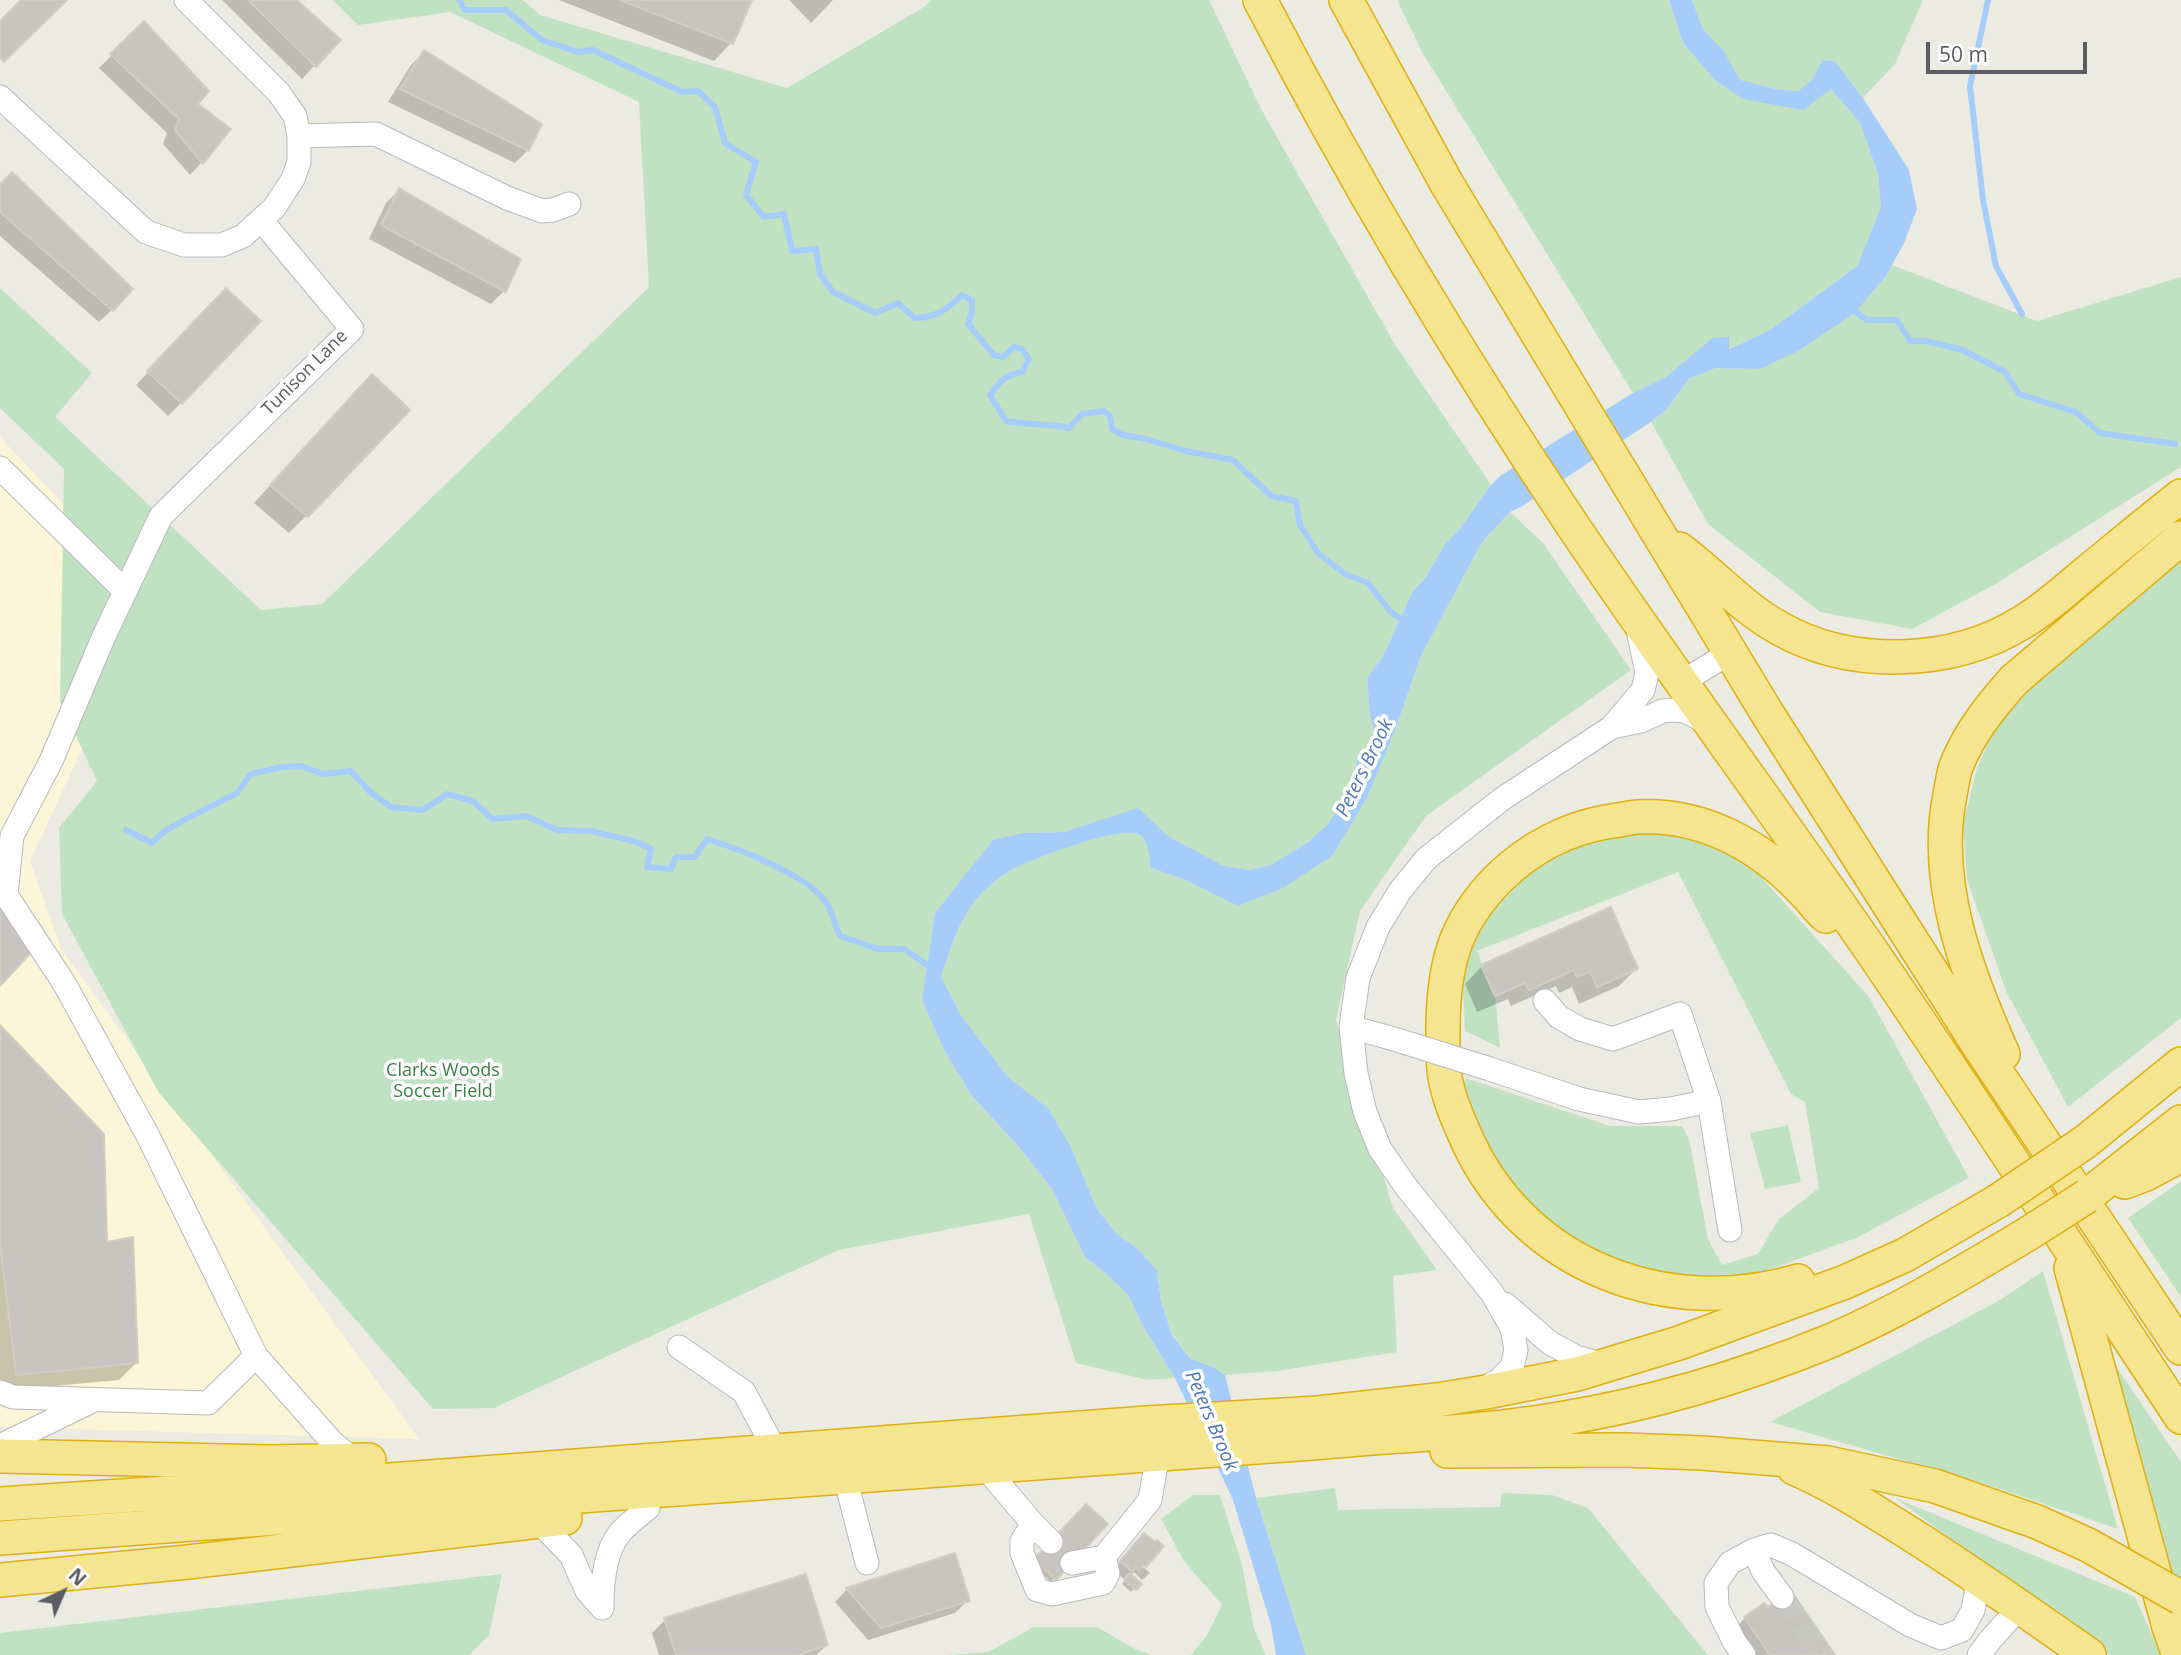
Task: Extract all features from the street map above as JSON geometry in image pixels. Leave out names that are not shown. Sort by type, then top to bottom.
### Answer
[{"type":"highway","points":[[1261,0],[1359,181],[1503,418],[1573,526],[1868,947],[2181,1417]]},
{"type":"highway","points":[[1346,0],[1447,184],[1731,652],[1975,1041],[2181,1348]]},
{"type":"highway","points":[[1659,534],[1751,609],[1781,629],[1842,651],[1876,656],[1913,656],[1949,651],[1987,640],[2022,623],[2181,496]]},
{"type":"highway","points":[[2040,1136],[1971,979],[1956,926],[1944,854],[1947,810],[1956,766],[1973,731],[2014,680],[2181,538]]},
{"type":"highway","points":[[1868,947],[1835,926],[1805,892],[1771,862],[1724,832],[1675,818],[1637,817],[1588,825],[1539,846],[1517,860],[1483,894],[1463,923],[1448,965],[1443,1004],[1443,1056],[1446,1079],[1461,1126],[1476,1160],[1491,1181],[1524,1221],[1544,1238],[1567,1254],[1605,1273],[1657,1289],[1689,1294],[1735,1294],[1758,1292],[1789,1284],[1863,1257],[1905,1255]]},
{"type":"highway","points":[[1322,1428],[1608,1366],[1845,1282],[1905,1255],[1998,1201],[2085,1142],[2181,1064]]},
{"type":"highway","points":[[2141,1166],[2181,1122]]},
{"type":"highway","points":[[0,1504],[350,1483],[775,1450],[1152,1438],[1322,1428],[1490,1428],[1558,1420],[1704,1387],[1831,1340],[1943,1285],[2087,1196],[2141,1166],[2181,1155]]},
{"type":"highway","points":[[2063,1238],[2169,1627],[2179,1655]]},
{"type":"highway","points":[[1322,1428],[1466,1452],[1624,1450],[1702,1453],[1828,1463],[1891,1475],[1935,1486],[2037,1522],[2088,1545],[2181,1598]]},
{"type":"highway","points":[[0,1538],[984,1465],[1152,1438]]},
{"type":"highway","points":[[0,1456],[270,1462],[396,1459],[434,1476]]},
{"type":"highway","points":[[1776,1460],[1847,1494],[1979,1577],[2089,1655]]},
{"type":"highway","points":[[0,1580],[188,1562],[679,1505],[740,1483]]},
{"type":"street","points":[[0,97],[146,232],[184,245],[222,245],[243,236],[275,208],[293,179],[299,162],[299,136],[295,116],[279,93],[186,0]]},
{"type":"street","points":[[299,136],[376,134],[507,198],[542,211],[569,204]]},
{"type":"street","name":"Tunison Lane","points":[[125,591],[161,516],[352,328],[261,220]]},
{"type":"street","points":[[0,467],[125,591],[51,761],[12,836],[3,892],[64,983],[140,1123],[256,1356],[333,1443],[355,1461]]},
{"type":"street","points":[[1473,1395],[1499,1380],[1511,1367],[1516,1350],[1512,1328],[1492,1293],[1407,1188],[1380,1149],[1365,1112],[1351,1027],[1358,978],[1378,927],[1400,891],[1426,859],[1502,799],[1612,727],[1643,690],[1647,673],[1633,613]]},
{"type":"street","points":[[1682,682],[1731,652]]},
{"type":"street","points":[[1612,727],[1641,721],[1662,711],[1674,710],[1685,711],[1713,726]]},
{"type":"street","points":[[1545,1000],[1559,1017],[1569,1023],[1613,1039],[1680,1014],[1709,1101],[1730,1230]]},
{"type":"street","points":[[1351,1027],[1579,1099],[1639,1112],[1709,1101]]},
{"type":"street","points":[[1492,1293],[1550,1343],[1576,1357],[1608,1366]]},
{"type":"street","points":[[679,1347],[744,1392],[775,1450]]},
{"type":"street","points":[[0,1392],[13,1397],[208,1403],[256,1356]]},
{"type":"street","points":[[0,1446],[97,1399]]},
{"type":"street","points":[[1072,1563],[1104,1557],[1150,1500],[1152,1438]]},
{"type":"street","points":[[984,1465],[1051,1542]]},
{"type":"street","points":[[845,1477],[867,1563]]},
{"type":"street","points":[[539,1522],[571,1555],[587,1591],[602,1608],[602,1584],[610,1551],[618,1535],[648,1508]]},
{"type":"street","points":[[1033,1524],[1022,1541],[1022,1553],[1037,1590],[1052,1594],[1103,1583],[1108,1573],[1104,1557]]},
{"type":"street","points":[[1744,1655],[1717,1607],[1716,1583],[1730,1563],[1754,1550],[1771,1545],[1792,1554],[1949,1646],[1973,1610],[1979,1577]]},
{"type":"street","points":[[1754,1550],[1763,1571],[1783,1597]]},
{"type":"street","points":[[1979,1655],[2020,1607]]},
{"type":"shaded area","points":[[0,437],[152,598],[30,861],[61,949],[419,1439],[0,1427]]},
{"type":"green space","name":"Clarks Woods Soccer Field","points":[[333,0],[523,0],[540,15],[787,88],[924,7],[931,0],[1209,0],[1260,107],[1394,343],[1491,485],[1458,531],[1445,544],[1426,577],[1413,591],[1382,658],[1367,678],[1370,716],[1377,742],[1360,770],[1357,758],[1346,806],[1341,805],[1328,824],[1307,843],[1271,865],[1249,870],[1222,865],[1168,836],[1138,809],[1064,832],[1024,833],[950,895],[935,913],[922,1000],[943,1048],[971,1095],[1019,1147],[1052,1189],[1085,1257],[1128,1295],[1144,1328],[1175,1378],[1148,1380],[1076,1363],[1029,1214],[839,1250],[494,1408],[433,1409],[159,1093],[62,914],[59,828],[97,781],[60,702],[64,469],[0,408],[0,288],[92,373],[55,417],[261,610],[322,604],[649,287],[639,102],[450,12],[358,25]]},
{"type":"green space","points":[[1397,0],[1669,0],[1683,44],[1743,99],[1830,88],[1860,123],[1878,174],[1881,207],[1857,266],[1770,330],[1728,349],[1712,338],[1666,377],[1633,393],[1422,52]]},
{"type":"green space","points":[[1692,0],[1923,0],[1895,64],[1863,98],[1835,61],[1822,60],[1812,80],[1798,91],[1739,80],[1723,51],[1703,29]]},
{"type":"green space","points":[[1892,265],[2037,321],[2181,277],[2181,467],[1992,586],[1912,629],[1820,612],[1708,524],[1651,422],[1667,409],[1689,379],[1716,368],[1760,369],[1855,313]]},
{"type":"green space","points":[[1510,512],[1543,543],[1631,670],[1426,816],[1360,911],[1336,1020],[1393,1208],[1437,1270],[1393,1276],[1397,1352],[1277,1371],[1225,1375],[1213,1367],[1191,1359],[1172,1334],[1161,1301],[1157,1270],[1137,1248],[1116,1233],[1097,1209],[1070,1145],[1048,1108],[1008,1077],[961,1015],[941,977],[961,924],[980,895],[1015,868],[1071,846],[1112,835],[1138,834],[1146,844],[1151,868],[1183,879],[1238,906],[1333,855],[1367,798],[1395,731],[1420,658],[1482,542]]},
{"type":"green space","points":[[2181,554],[2181,1018],[2068,1107],[2006,991],[1967,879],[1963,825],[1977,768],[2006,702]]},
{"type":"green space","points":[[1671,832],[1734,852],[1754,869],[1869,997],[1969,1178],[1856,1238],[1757,1274],[1688,1279],[1600,1258],[1512,1192],[1464,1103],[1465,1078],[1610,1126],[1682,1126],[1689,1139],[1708,1239],[1722,1265],[1758,1254],[1779,1219],[1819,1188],[1805,1102],[1791,1094],[1678,872],[1477,951],[1495,996],[1500,1048],[1465,1031],[1462,960],[1471,934],[1533,869],[1595,837]]},
{"type":"green space","points":[[1788,1125],[1801,1182],[1765,1189],[1750,1133]]},
{"type":"green space","points":[[2181,1181],[2181,1297],[2128,1218]]},
{"type":"green space","points":[[2043,1271],[2118,1529],[1979,1482],[1770,1422],[2000,1300]]},
{"type":"green space","points":[[2113,1365],[2181,1462],[2181,1584],[2167,1574]]},
{"type":"green space","points":[[1335,1488],[1338,1510],[1500,1507],[1502,1493],[1552,1495],[1588,1508],[1708,1655],[1306,1655],[1256,1498]]},
{"type":"green space","points":[[1193,1495],[1220,1495],[1242,1565],[1254,1629],[1266,1655],[1191,1655],[1207,1635],[1222,1605],[1184,1561],[1161,1519]]},
{"type":"green space","points":[[1895,1498],[2135,1597],[2161,1655],[2110,1655]]},
{"type":"green space","points":[[502,1574],[489,1635],[469,1655],[0,1655],[0,1633]]},
{"type":"green space","points":[[1034,1627],[1097,1627],[1135,1649],[1152,1655],[947,1655],[988,1652]]},
{"type":"water","name":"Peters Brook","points":[[1669,0],[1692,0],[1703,29],[1723,50],[1740,80],[1776,89],[1798,91],[1812,80],[1822,60],[1835,61],[1863,98],[1909,170],[1917,209],[1904,243],[1886,276],[1855,313],[1798,351],[1760,369],[1716,368],[1689,379],[1667,409],[1651,422],[1510,512],[1482,542],[1420,658],[1395,731],[1367,798],[1333,855],[1283,888],[1238,906],[1183,879],[1151,868],[1146,844],[1138,834],[1112,835],[1072,846],[1015,868],[980,895],[961,923],[941,977],[961,1015],[1008,1077],[1048,1108],[1070,1145],[1097,1209],[1116,1233],[1137,1248],[1157,1270],[1161,1301],[1172,1335],[1191,1359],[1213,1367],[1225,1375],[1256,1498],[1306,1655],[1276,1655],[1271,1625],[1233,1500],[1175,1378],[1144,1328],[1128,1295],[1085,1257],[1052,1189],[1019,1147],[971,1095],[943,1048],[922,1000],[935,913],[993,840],[1024,833],[1064,832],[1138,808],[1168,836],[1222,865],[1249,870],[1271,865],[1307,843],[1328,824],[1341,804],[1346,806],[1358,755],[1360,769],[1377,742],[1370,716],[1367,678],[1382,658],[1413,591],[1426,577],[1445,544],[1458,531],[1491,485],[1500,476],[1633,393],[1666,377],[1712,338],[1729,337],[1729,349],[1770,330],[1857,266],[1881,207],[1878,174],[1860,123],[1831,89],[1803,110],[1743,99],[1715,80],[1683,43]]},
{"type":"building","points":[[21,0],[67,0],[4,62],[0,58],[0,21]]},
{"type":"building","points":[[248,0],[297,0],[341,40],[316,67]]},
{"type":"building","points":[[620,0],[752,0],[733,44]]},
{"type":"building","points":[[144,21],[209,91],[198,104],[231,129],[203,164],[175,130],[179,119],[110,54]]},
{"type":"building","points":[[424,50],[542,124],[529,151],[400,89]]},
{"type":"building","points":[[12,172],[133,289],[113,311],[0,212],[0,185]]},
{"type":"building","points":[[399,188],[521,259],[506,292],[381,225]]},
{"type":"building","points":[[226,288],[261,321],[182,404],[147,371]]},
{"type":"building","points":[[372,374],[410,410],[308,517],[270,485]]},
{"type":"building","points":[[1611,907],[1638,969],[1597,987],[1590,971],[1577,977],[1574,970],[1529,990],[1525,983],[1495,996],[1481,965]]},
{"type":"building","points":[[0,908],[38,945],[0,986]]},
{"type":"building","points":[[0,1025],[104,1134],[107,1242],[133,1237],[138,1363],[16,1375],[0,1246]]},
{"type":"building","points":[[1086,1504],[1108,1524],[1056,1580],[1034,1559]]},
{"type":"building","points":[[1144,1533],[1164,1546],[1146,1567],[1144,1565],[1139,1570],[1136,1567],[1132,1571],[1120,1561]]},
{"type":"building","points":[[955,1553],[970,1601],[881,1628],[846,1588]]},
{"type":"building","points":[[1130,1573],[1142,1584],[1136,1590],[1124,1579]]},
{"type":"building","points":[[806,1574],[828,1645],[797,1655],[676,1655],[664,1618]]},
{"type":"building","points":[[1791,1591],[1835,1655],[1770,1655],[1744,1617],[1764,1603],[1768,1607]]},
{"type":"waterway","points":[[459,0],[465,10],[506,10],[542,40],[578,52],[593,50],[682,92],[698,91],[715,107],[725,143],[756,162],[746,195],[764,217],[784,214],[792,251],[816,249],[820,274],[833,292],[875,313],[898,303],[915,318],[941,312],[962,295],[972,300],[968,324],[994,355],[1003,357],[1014,347],[1022,349],[1029,359],[1022,372],[1003,379],[990,395],[1006,421],[1069,428],[1082,414],[1104,411],[1110,416],[1112,429],[1123,435],[1233,460],[1271,496],[1296,501],[1300,525],[1318,553],[1345,574],[1368,583],[1390,611],[1406,623]]},
{"type":"waterway","points":[[1988,0],[1970,86],[1983,200],[1996,266],[2022,314]]},
{"type":"waterway","points":[[1849,307],[1867,320],[1897,320],[1910,341],[1926,341],[1963,350],[2005,372],[2019,394],[2076,412],[2100,433],[2175,444]]},
{"type":"waterway","points":[[126,830],[152,843],[165,831],[237,793],[251,774],[300,766],[324,774],[351,771],[370,792],[391,807],[423,810],[447,794],[473,801],[492,819],[526,816],[557,830],[591,831],[637,842],[651,849],[647,867],[671,869],[676,857],[695,857],[707,839],[720,843],[771,864],[816,891],[832,913],[840,936],[878,949],[904,949],[933,969]]},
{"type":"tunnel","points":[[1782,1597],[1822,1655]]}]
